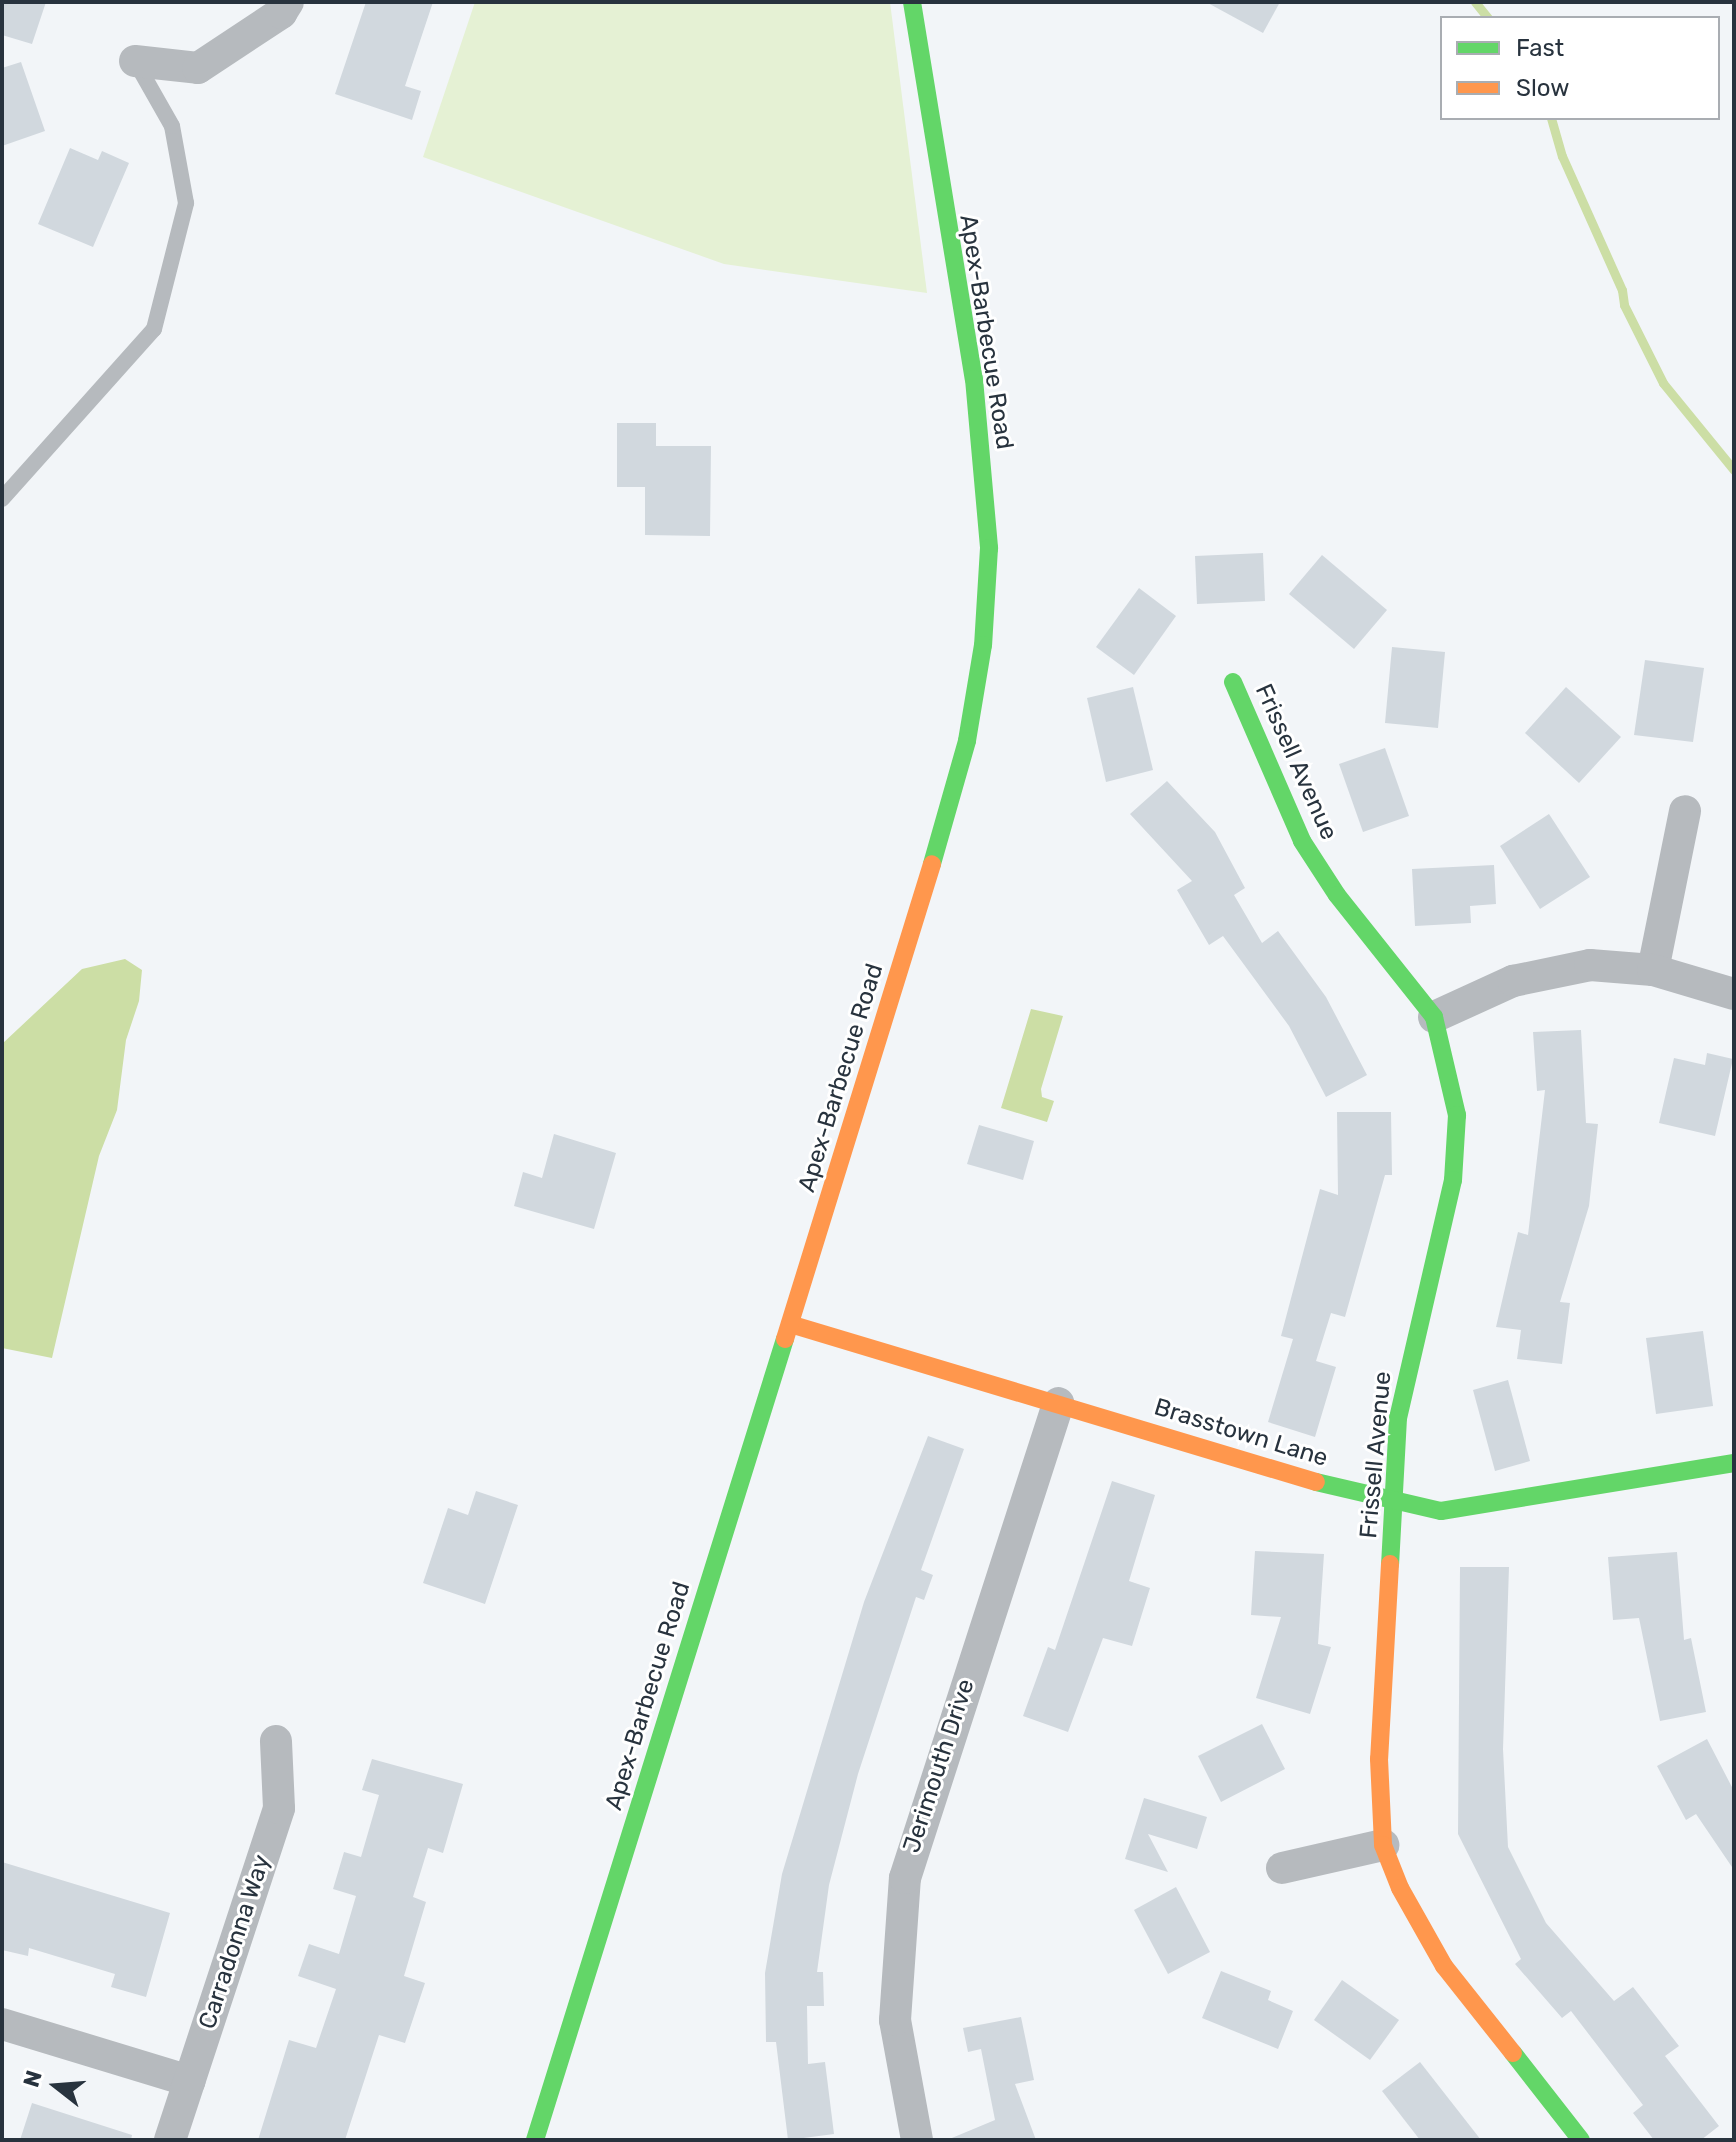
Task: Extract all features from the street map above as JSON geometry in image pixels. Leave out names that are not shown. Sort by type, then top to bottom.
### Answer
[{"type":"street","points":[[135,61],[198,68],[281,13],[288,2]]},
{"type":"street","name":"Apex-Barbecue Road","points":[[535,2140],[790,1324],[963,755],[983,645],[989,548],[974,379],[912,2]]},
{"type":"street","name":"Frissell Avenue","points":[[1233,682],[1302,841],[1337,895],[1434,1017],[1451,1077],[1456,1149],[1406,1370],[1394,1501],[1379,1759],[1383,1845],[1400,1888],[1444,1966],[1581,2140]]},
{"type":"street","points":[[1653,970],[1685,811]]},
{"type":"street","points":[[1434,1017],[1513,981],[1590,965],[1653,970],[1734,994]]},
{"type":"street","name":"Brasstown Lane","points":[[790,1324],[1394,1501],[1441,1511],[1468,1510],[1734,1463]]},
{"type":"street","name":"Jerimouth Drive","points":[[917,2140],[895,2020],[905,1878],[1058,1403]]},
{"type":"street","name":"Carradonna Way","points":[[170,2140],[279,1808],[276,1741]]},
{"type":"street","points":[[1282,1868],[1383,1845]]},
{"type":"street","points":[[2,2024],[190,2081]]},
{"type":"lane","points":[[2,499],[154,329],[186,203],[172,126],[135,61]]},
{"type":"shaded area","points":[[475,2],[890,2],[927,293],[724,264],[423,157]]},
{"type":"shaded area","points":[[125,959],[142,970],[139,1001],[126,1040],[117,1110],[99,1156],[52,1358],[2,1348],[2,1044],[82,969]]},
{"type":"shaded area","points":[[1031,1009],[1063,1016],[1041,1089],[1042,1097],[1054,1101],[1047,1122],[1001,1108]]},
{"type":"building","points":[[2,2],[46,2],[32,44],[2,35]]},
{"type":"building","points":[[366,2],[433,2],[405,86],[421,91],[412,120],[335,94]]},
{"type":"building","points":[[1206,2],[1280,2],[1263,33]]},
{"type":"building","points":[[21,62],[45,131],[2,146],[2,68]]},
{"type":"building","points":[[70,148],[98,160],[102,151],[129,163],[93,247],[38,224]]},
{"type":"building","points":[[617,423],[656,423],[656,446],[711,446],[710,536],[645,535],[645,487],[617,487]]},
{"type":"building","points":[[1263,553],[1265,601],[1197,604],[1195,556]]},
{"type":"building","points":[[1322,555],[1387,610],[1354,649],[1289,594]]},
{"type":"building","points":[[1139,588],[1176,616],[1134,675],[1096,647]]},
{"type":"building","points":[[1392,647],[1445,652],[1438,728],[1385,723]]},
{"type":"building","points":[[1645,660],[1704,668],[1693,742],[1634,735]]},
{"type":"building","points":[[1133,687],[1153,770],[1106,782],[1087,698]]},
{"type":"building","points":[[1566,687],[1621,737],[1579,783],[1525,733]]},
{"type":"building","points":[[1385,748],[1409,816],[1363,832],[1339,764]]},
{"type":"building","points":[[1167,781],[1215,832],[1245,888],[1234,895],[1262,943],[1278,931],[1326,997],[1367,1075],[1326,1097],[1289,1026],[1223,936],[1209,945],[1177,890],[1192,881],[1130,814]]},
{"type":"building","points":[[1549,814],[1590,877],[1540,909],[1500,846]]},
{"type":"building","points":[[1494,865],[1496,904],[1470,906],[1471,923],[1415,926],[1412,869]]},
{"type":"building","points":[[1581,1030],[1586,1123],[1598,1124],[1589,1206],[1560,1302],[1570,1303],[1562,1364],[1517,1359],[1521,1330],[1496,1327],[1518,1232],[1528,1235],[1545,1090],[1537,1091],[1533,1032]]},
{"type":"building","points":[[1707,1053],[1733,1059],[1715,1136],[1659,1123],[1674,1058],[1705,1065]]},
{"type":"building","points":[[1337,1112],[1391,1112],[1392,1175],[1385,1175],[1345,1317],[1331,1313],[1316,1361],[1336,1367],[1315,1437],[1268,1422],[1293,1339],[1281,1336],[1320,1189],[1338,1195]]},
{"type":"building","points":[[979,1125],[1034,1141],[1023,1180],[967,1164]]},
{"type":"building","points":[[554,1134],[616,1153],[594,1229],[514,1206],[523,1172],[542,1178]]},
{"type":"building","points":[[1703,1331],[1713,1406],[1656,1414],[1646,1338]]},
{"type":"building","points":[[1508,1380],[1530,1461],[1495,1471],[1473,1390]]},
{"type":"building","points":[[928,1436],[964,1449],[921,1570],[933,1575],[924,1600],[916,1597],[858,1774],[829,1885],[817,1972],[823,1972],[824,2006],[807,2006],[808,2064],[825,2062],[834,2134],[788,2140],[776,2042],[766,2042],[765,1973],[782,1874],[864,1602]]},
{"type":"building","points":[[1112,1481],[1155,1495],[1129,1581],[1150,1588],[1132,1646],[1103,1638],[1068,1732],[1023,1716],[1048,1647],[1055,1650]]},
{"type":"building","points":[[476,1491],[518,1505],[485,1604],[423,1583],[448,1508],[468,1515]]},
{"type":"building","points":[[1255,1551],[1324,1554],[1318,1644],[1331,1647],[1310,1714],[1256,1698],[1281,1617],[1251,1615]]},
{"type":"building","points":[[1677,1552],[1684,1640],[1691,1638],[1706,1712],[1660,1721],[1639,1618],[1613,1620],[1608,1557]]},
{"type":"building","points":[[1460,1567],[1509,1567],[1503,1749],[1508,1847],[1546,1923],[1614,2001],[1633,1987],[1679,2046],[1665,2056],[1719,2126],[1701,2140],[1654,2140],[1633,2113],[1643,2105],[1571,2011],[1562,2018],[1515,1964],[1521,1959],[1458,1834]]},
{"type":"building","points":[[1262,1724],[1285,1769],[1221,1802],[1198,1756]]},
{"type":"building","points":[[1707,1739],[1734,1791],[1734,1870],[1696,1814],[1686,1820],[1657,1766]]},
{"type":"building","points":[[372,1759],[463,1784],[443,1853],[428,1848],[413,1897],[426,1902],[404,1976],[425,1983],[405,2043],[379,2035],[345,2140],[258,2140],[289,2040],[316,2048],[336,1989],[298,1976],[309,1944],[339,1954],[356,1896],[333,1889],[344,1852],[361,1857],[379,1795],[362,1790]]},
{"type":"building","points":[[1144,1798],[1207,1817],[1197,1849],[1148,1834],[1168,1872],[1125,1859]]},
{"type":"building","points":[[2,1862],[170,1913],[146,1997],[111,1987],[115,1974],[29,1948],[28,1956],[2,1950]]},
{"type":"building","points":[[1176,1887],[1210,1952],[1168,1974],[1134,1910]]},
{"type":"building","points":[[1221,1971],[1271,1991],[1268,2000],[1293,2011],[1278,2049],[1202,2018]]},
{"type":"building","points":[[1342,1980],[1399,2020],[1370,2060],[1314,2020]]},
{"type":"building","points":[[1021,2017],[1034,2080],[1015,2084],[1036,2140],[947,2140],[995,2120],[981,2049],[968,2052],[963,2028]]},
{"type":"building","points":[[1420,2062],[1481,2140],[1420,2140],[1382,2091]]},
{"type":"building","points":[[32,2103],[132,2135],[131,2140],[20,2140]]},
{"type":"waterway","points":[[1475,2],[1486,16]]},
{"type":"waterway","points":[[1552,120],[1562,156],[1622,290],[1624,305],[1663,383],[1734,470]]},
{"type":"traffic: fast","points":[[912,2],[974,379],[989,548],[983,645],[967,741],[932,864]]},
{"type":"traffic: fast","points":[[1233,682],[1302,841],[1337,895],[1434,1017],[1457,1115],[1453,1180],[1398,1418],[1390,1564]]},
{"type":"traffic: fast","points":[[535,2140],[785,1339]]},
{"type":"traffic: fast","points":[[1316,1482],[1441,1511],[1734,1463]]},
{"type":"traffic: fast","points":[[1513,2053],[1581,2140]]},
{"type":"traffic: slow","points":[[785,1339],[932,864]]},
{"type":"traffic: slow","points":[[790,1324],[1316,1482]]},
{"type":"traffic: slow","points":[[1390,1564],[1379,1759],[1383,1845],[1400,1888],[1444,1966],[1513,2053]]}]
